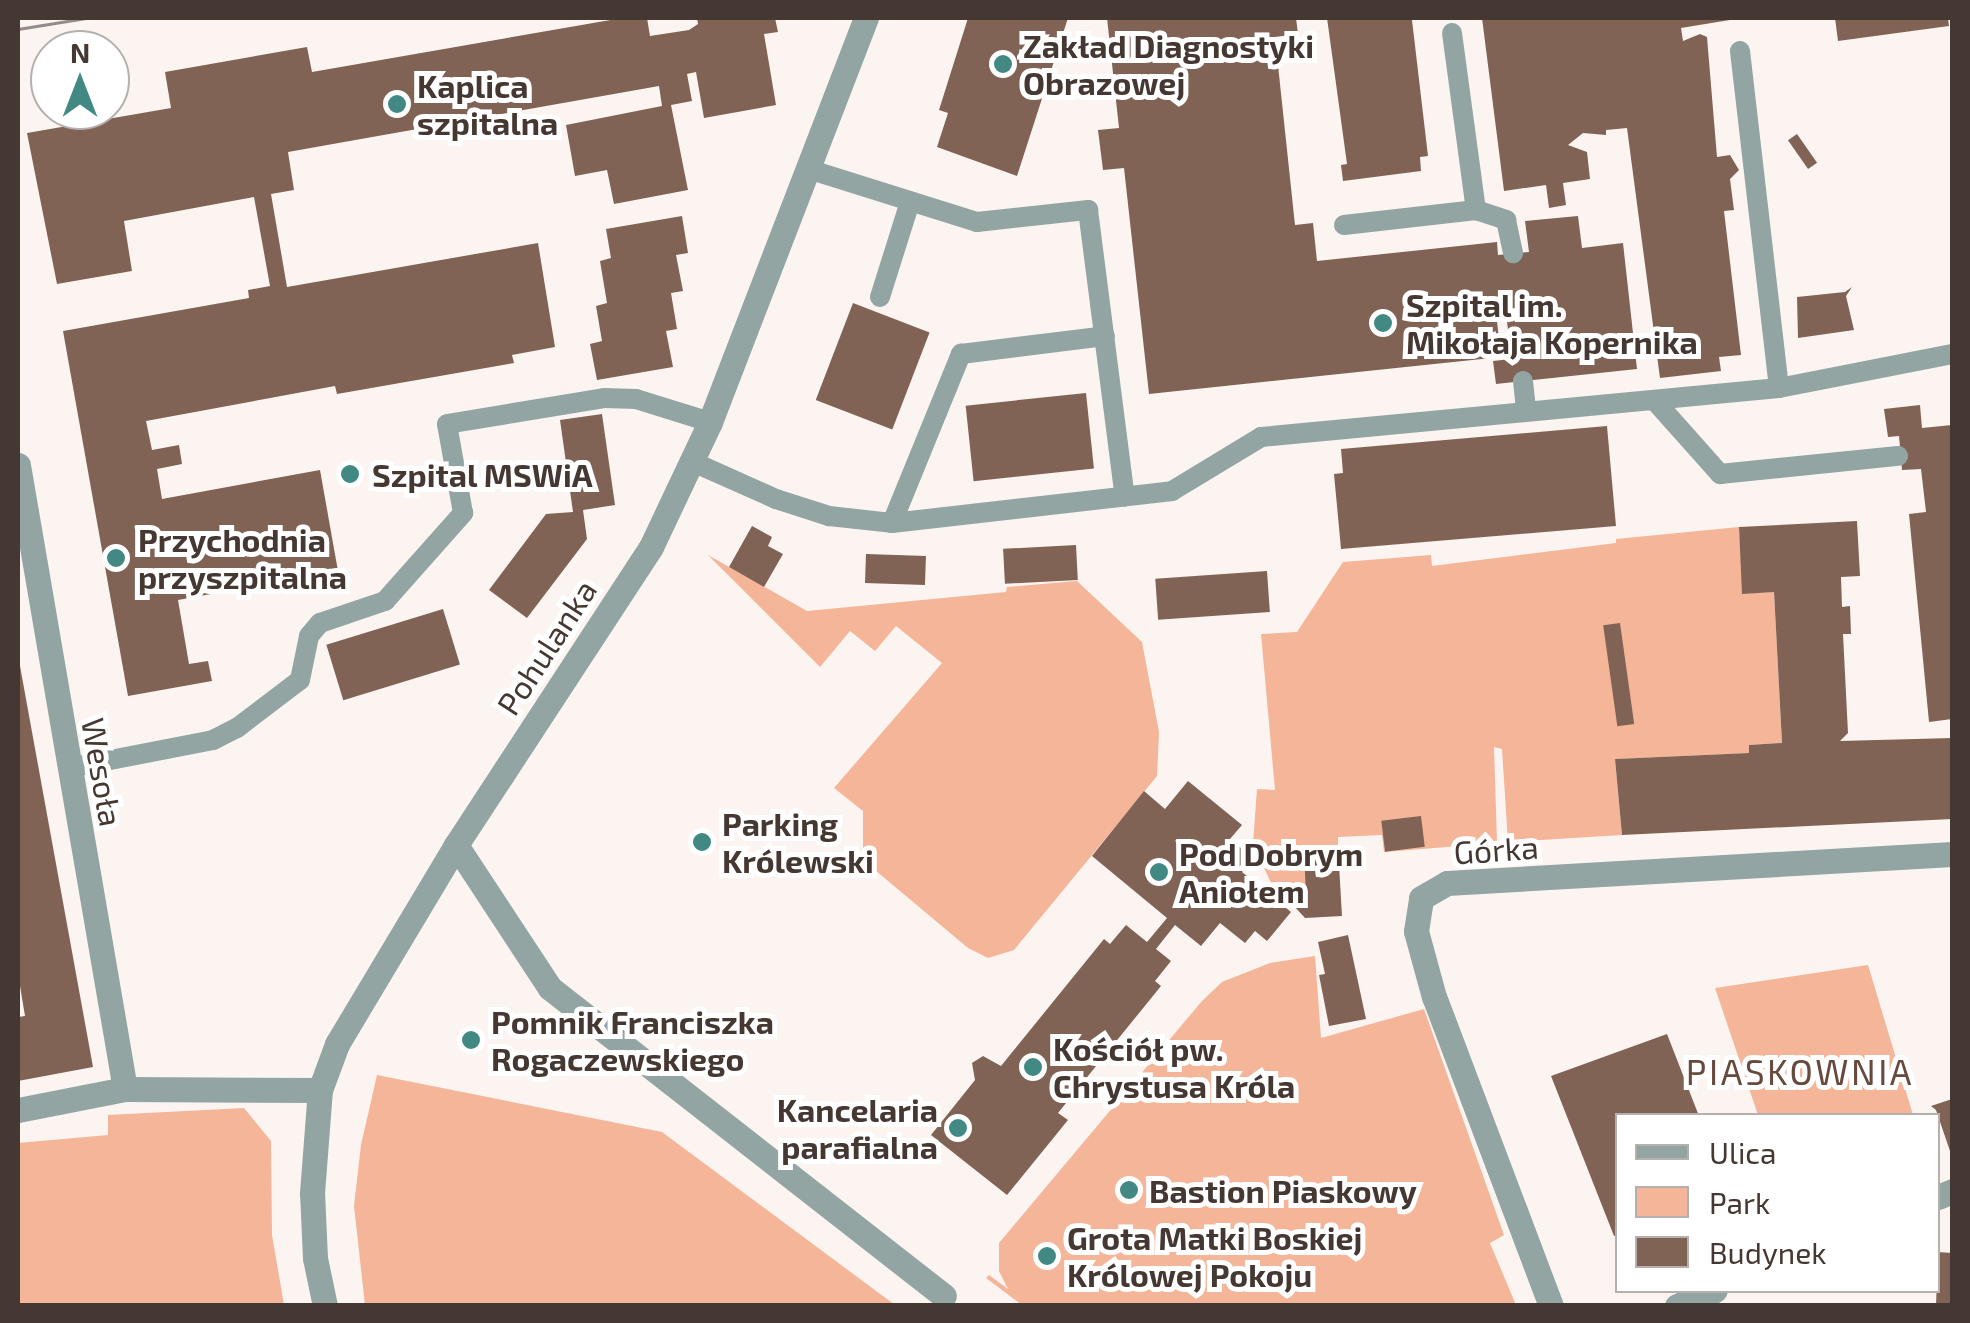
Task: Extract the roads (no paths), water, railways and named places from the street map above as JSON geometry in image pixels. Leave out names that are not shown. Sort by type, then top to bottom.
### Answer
[{"type":"street","name":"Pohulanka","points":[[324,1306],[315,1258],[312,1193],[320,1090],[356,1005],[650,547],[710,422],[866,18]]},
{"type":"street","name":"Wesoła","points":[[18,465],[125,1089]]},
{"type":"street","points":[[456,845],[550,988],[944,1296]]},
{"type":"street","name":"Górka","points":[[1551,1306],[1434,997],[1416,932],[1420,898],[1447,883],[1952,854]]},
{"type":"street","points":[[18,1110],[125,1089],[320,1090]]},
{"type":"street","points":[[1677,1306],[1707,1293]]},
{"type":"lane","points":[[1452,33],[1476,210]]},
{"type":"lane","points":[[1740,51],[1779,388]]},
{"type":"lane","points":[[808,169],[977,222],[1088,210],[1125,497]]},
{"type":"lane","points":[[880,297],[910,202]]},
{"type":"lane","points":[[1344,225],[1476,210],[1506,220],[1513,253]]},
{"type":"lane","points":[[892,522],[961,354],[1104,336]]},
{"type":"lane","points":[[693,462],[776,499],[829,516],[892,522],[1172,491],[1261,436],[1779,388],[1952,354]]},
{"type":"lane","points":[[1524,381],[1526,410]]},
{"type":"lane","points":[[69,768],[213,740],[236,728],[300,680],[309,636],[320,623],[385,601],[463,513],[446,424],[604,398],[636,399],[710,422]]},
{"type":"lane","points":[[1655,401],[1720,474],[1898,456]]},
{"type":"tram line","points":[[18,29],[87,18]]},
{"type":"place","name":"Zakład Diagnostyki Obrazowej","points":[[1003,64]]},
{"type":"place","name":"Kaplica szpitalna","points":[[397,104]]},
{"type":"place","name":"Szpital im. Mikołaja Kopernika","points":[[1383,323]]},
{"type":"place","name":"Szpital MSWiA","points":[[350,474]]},
{"type":"place","name":"Przychodnia przyszpitalna","points":[[116,558]]},
{"type":"place","name":"Parking Królewski","points":[[702,842]]},
{"type":"place","name":"Pod Dobrym Aniołem","points":[[1159,872]]},
{"type":"place","name":"Pomnik Franciszka Rogaczewskiego","points":[[471,1040]]},
{"type":"place","name":"Kościół pw. Chrystusa Króla","points":[[1033,1067]]},
{"type":"place","name":"Kancelaria parafialna","points":[[958,1128]]},
{"type":"place","name":"Bastion Piaskowy","points":[[1129,1190]]},
{"type":"place","name":"Grota Matki Boskiej Królowej Pokoju","points":[[1047,1256]]},
{"type":"district","name":"PIASKOWNIA","points":[[1800,1071]]}]
